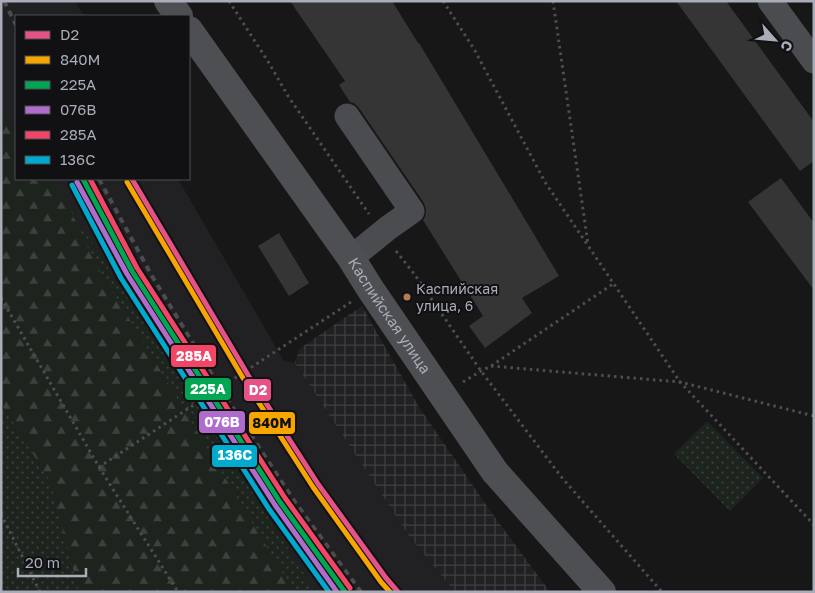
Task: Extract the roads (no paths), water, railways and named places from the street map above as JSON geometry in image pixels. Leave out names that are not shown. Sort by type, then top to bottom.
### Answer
[{"type":"main road","points":[[168,1],[178,15]]},
{"type":"main road","name":"Каспийская улица","points":[[190,31],[351,258],[370,290],[496,472],[591,588]]},
{"type":"lane","points":[[770,1],[814,61]]},
{"type":"lane","points":[[347,116],[412,211],[351,258]]},
{"type":"railway","points":[[4,1],[15,23]]},
{"type":"railway","points":[[100,180],[152,276],[222,391],[295,502],[361,592]]},
{"type":"place","name":"Каспийская улица, 6","points":[[407,297]]}]
